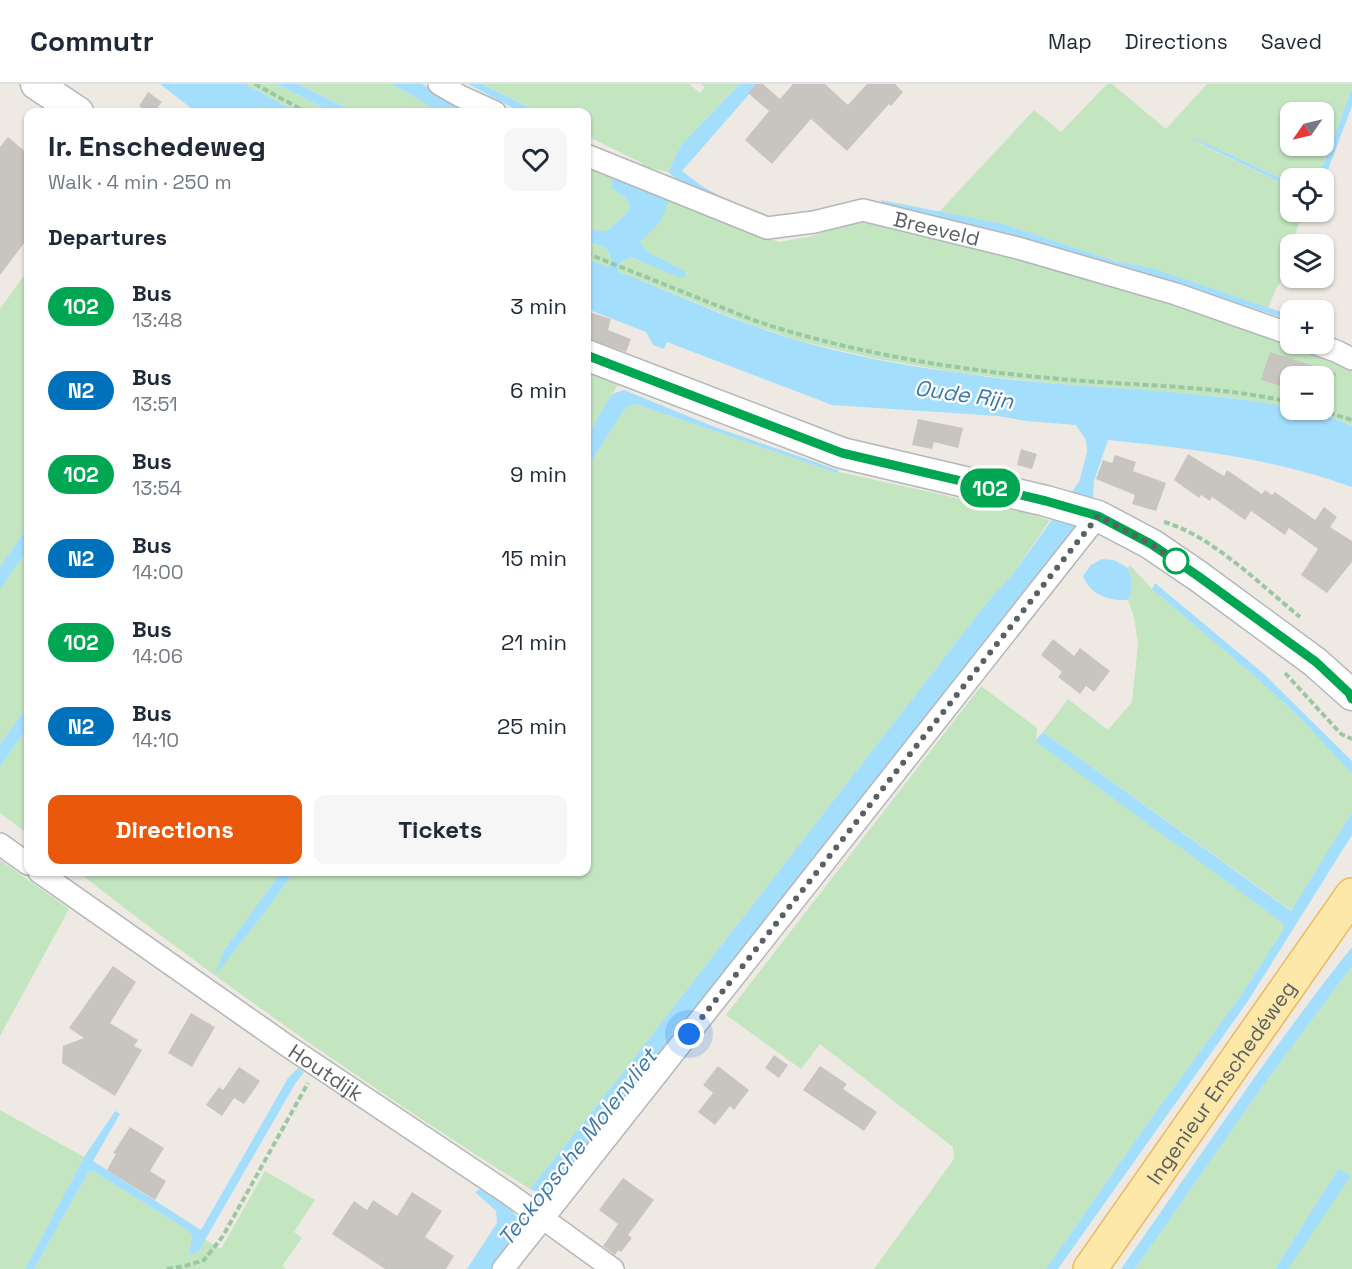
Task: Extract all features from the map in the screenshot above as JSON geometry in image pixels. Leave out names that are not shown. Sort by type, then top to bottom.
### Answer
[{"type":"main road","points":[[36,84],[72,108]]},
{"type":"main road","points":[[591,357],[842,453],[1046,501],[1094,515],[1151,544],[1198,576],[1316,662],[1351,695]]},
{"type":"main road","name":"Ingenieur Enschedéweg","points":[[1090,1269],[1352,895]]},
{"type":"street","points":[[439,84],[486,108]]},
{"type":"street","name":"Breeveld","points":[[591,157],[767,228],[814,222],[863,210],[1018,249],[1176,294],[1280,330]]},
{"type":"street","points":[[1334,350],[1352,359]]},
{"type":"street","points":[[503,1269],[538,1215],[1094,515]]},
{"type":"street","points":[[0,844],[24,861]]},
{"type":"street","name":"Houtdijk","points":[[45,876],[318,1066],[509,1194],[613,1269]]},
{"type":"path","points":[[255,84],[299,108]]},
{"type":"path","points":[[591,255],[780,329],[915,360],[1059,379],[1225,391],[1280,400]]},
{"type":"path","points":[[1334,414],[1352,420]]},
{"type":"path","points":[[167,1269],[204,1260],[223,1236],[318,1066]]},
{"type":"green space","points":[[245,84],[277,84],[323,108],[290,108]]},
{"type":"green space","points":[[297,84],[392,84],[433,108],[347,108]]},
{"type":"green space","points":[[482,84],[689,84],[700,93],[705,87],[701,84],[740,84],[681,145],[668,172],[642,166],[642,163],[591,138],[591,108],[530,108]]},
{"type":"green space","points":[[1107,84],[1112,84],[1166,129],[1207,84],[1352,84],[1334,136],[1334,102],[1280,102],[1280,156],[1326,156],[1322,168],[1280,168],[1280,178],[1210,145],[1194,141],[1280,182],[1280,222],[1300,222],[1295,234],[1280,234],[1280,283],[1268,308],[1151,269],[1118,262],[1003,224],[939,212],[1034,110],[1061,132]]},
{"type":"green space","points":[[591,162],[729,225],[779,242],[813,236],[863,216],[1160,294],[1280,339],[1280,354],[1316,354],[1352,370],[1352,426],[1334,418],[1334,366],[1280,366],[1280,406],[1225,397],[1059,384],[959,373],[873,358],[800,341],[754,326],[617,271],[620,263],[630,257],[641,262],[685,271],[648,252],[640,242],[669,201],[625,181],[612,180],[611,188],[626,198],[630,206],[626,214],[607,231],[591,228]]},
{"type":"green space","points":[[591,243],[606,248],[612,260],[608,268],[591,261]]},
{"type":"green space","points":[[24,276],[24,532],[0,567],[0,309]]},
{"type":"green space","points":[[591,370],[620,381],[591,430]]},
{"type":"green space","points":[[635,404],[837,473],[1050,520],[1013,574],[989,600],[530,1189],[414,1114],[300,1036],[83,876],[278,876],[223,952],[216,973],[291,876],[591,876],[591,463],[627,407]]},
{"type":"green space","points":[[24,554],[24,711],[0,744],[0,589]]},
{"type":"green space","points":[[1130,565],[1152,589],[1299,717],[1352,774],[1352,812],[1292,911],[1043,732],[1068,699],[1108,730],[1132,702],[1138,644],[1134,617],[1128,600],[1131,588],[1128,568]]},
{"type":"green space","points":[[981,686],[1037,728],[1036,741],[1284,926],[1241,995],[1142,1131],[1046,1269],[874,1269],[954,1159],[953,1147],[820,1044],[801,1069],[726,1015]]},
{"type":"green space","points":[[24,733],[24,831],[0,813],[0,767]]},
{"type":"green space","points":[[0,860],[69,909],[0,1036]]},
{"type":"green space","points":[[1352,966],[1352,1269],[1288,1269],[1338,1169],[1275,1269],[1135,1269],[1262,1087]]},
{"type":"green space","points":[[0,1110],[84,1157],[25,1269],[0,1269]]},
{"type":"green space","points":[[89,1171],[93,1171],[183,1227],[192,1235],[189,1255],[198,1252],[204,1239],[221,1249],[265,1171],[315,1200],[294,1232],[302,1238],[282,1266],[286,1269],[34,1269]]},
{"type":"water","points":[[160,84],[245,84],[290,108],[191,108]]},
{"type":"water","points":[[277,84],[297,84],[347,108],[323,108]]},
{"type":"water","points":[[392,84],[422,84],[465,108],[433,108]]},
{"type":"water","points":[[468,84],[482,84],[530,108],[513,108]]},
{"type":"water","points":[[740,84],[758,84],[682,171],[702,186],[732,203],[693,193],[668,172],[681,145]]},
{"type":"water","points":[[1352,89],[1352,106],[1334,154],[1334,136]]},
{"type":"water","points":[[1191,139],[1210,145],[1280,178],[1280,182]]},
{"type":"water","points":[[1326,156],[1333,156],[1329,168],[1322,168]]},
{"type":"water","name":"Oude Rijn","points":[[615,179],[637,186],[669,201],[660,222],[640,242],[648,252],[685,271],[686,276],[681,278],[630,257],[620,263],[617,271],[730,317],[777,334],[879,360],[1005,379],[1197,395],[1272,404],[1280,406],[1280,420],[1334,418],[1352,426],[1352,487],[1322,477],[1232,456],[1108,440],[1094,481],[1093,497],[1073,535],[550,1194],[530,1189],[989,600],[1013,574],[1079,482],[1087,452],[1086,440],[1076,425],[998,416],[832,405],[667,342],[664,349],[653,345],[646,332],[591,311],[591,261],[608,267],[612,260],[606,248],[591,242],[591,228],[607,231],[626,214],[630,206],[626,198],[611,188],[612,180]]},
{"type":"water","points":[[881,200],[1003,224],[1118,262],[1151,268],[1280,312],[1280,317],[1000,232],[881,205]]},
{"type":"water","points":[[624,390],[712,426],[839,472],[635,404],[627,407],[621,414],[591,463],[591,430],[614,393]]},
{"type":"water","points":[[24,532],[24,554],[0,589],[0,567]]},
{"type":"water","points":[[1102,559],[1114,560],[1128,568],[1131,592],[1128,600],[1101,596],[1086,583],[1083,576],[1091,565]]},
{"type":"water","points":[[1155,583],[1264,674],[1352,761],[1352,774],[1299,717],[1259,680],[1152,589]]},
{"type":"water","points":[[24,711],[24,733],[0,767],[0,744]]},
{"type":"water","points":[[1043,732],[1291,911],[1352,812],[1352,835],[1248,1001],[1058,1269],[1046,1269],[1142,1131],[1241,995],[1284,926],[1035,741]]},
{"type":"water","points":[[278,876],[291,876],[215,975],[223,952]]},
{"type":"water","points":[[1352,947],[1352,966],[1262,1087],[1135,1269],[1121,1269],[1263,1066]]},
{"type":"water","points":[[298,1068],[304,1072],[198,1252],[189,1255],[192,1235],[183,1227],[93,1171],[89,1171],[34,1269],[25,1269],[84,1157],[115,1111],[120,1114],[93,1161],[201,1230],[288,1078]]},
{"type":"water","points":[[1338,1169],[1351,1176],[1288,1269],[1275,1269]]},
{"type":"water","points":[[480,1189],[517,1217],[520,1230],[491,1269],[467,1269],[497,1223],[496,1211],[475,1192]]},
{"type":"building","points":[[756,84],[763,84],[780,99],[793,84],[825,84],[848,105],[867,84],[895,84],[903,92],[891,106],[889,104],[847,151],[811,119],[772,164],[745,140],[769,111],[748,93]]},
{"type":"building","points":[[148,92],[162,102],[157,108],[139,106]]},
{"type":"building","points":[[8,137],[24,151],[24,243],[0,275],[0,147]]},
{"type":"building","points":[[591,313],[611,319],[608,330],[631,339],[626,352],[591,340]]},
{"type":"building","points":[[1270,352],[1314,366],[1280,366],[1280,386],[1261,380]]},
{"type":"building","points":[[918,419],[963,428],[958,448],[934,442],[932,449],[912,445]]},
{"type":"building","points":[[1021,449],[1037,454],[1032,469],[1017,465]]},
{"type":"building","points":[[1188,454],[1224,476],[1227,470],[1262,494],[1265,490],[1272,495],[1275,492],[1315,520],[1324,507],[1337,517],[1330,527],[1352,541],[1352,562],[1327,593],[1301,575],[1318,549],[1289,528],[1285,535],[1251,511],[1245,520],[1212,497],[1210,501],[1201,495],[1199,498],[1174,480]]},
{"type":"building","points":[[1115,455],[1136,462],[1133,471],[1166,483],[1156,511],[1132,504],[1135,495],[1096,479],[1103,460],[1112,463]]},
{"type":"building","points":[[1053,639],[1074,656],[1080,648],[1110,671],[1094,692],[1086,686],[1080,694],[1058,677],[1062,672],[1041,655]]},
{"type":"building","points":[[113,966],[136,982],[110,1023],[138,1040],[134,1046],[142,1050],[115,1096],[62,1063],[63,1046],[84,1038],[69,1028]]},
{"type":"building","points":[[191,1013],[215,1027],[192,1067],[168,1053]]},
{"type":"building","points":[[774,1055],[788,1065],[779,1078],[765,1068]]},
{"type":"building","points":[[718,1066],[749,1090],[734,1110],[730,1106],[715,1125],[698,1112],[713,1093],[703,1085]]},
{"type":"building","points":[[820,1066],[847,1084],[843,1089],[877,1112],[864,1131],[803,1090]]},
{"type":"building","points":[[239,1067],[260,1081],[244,1104],[234,1098],[222,1116],[206,1105],[219,1087],[223,1090]]},
{"type":"building","points":[[130,1127],[164,1148],[150,1171],[166,1181],[155,1200],[107,1170],[116,1154],[113,1153]]},
{"type":"building","points":[[623,1178],[654,1200],[628,1235],[632,1238],[621,1252],[618,1250],[615,1255],[603,1246],[618,1224],[599,1210]]},
{"type":"building","points":[[412,1192],[442,1211],[425,1237],[454,1256],[446,1269],[385,1269],[332,1234],[354,1201],[367,1210],[373,1200],[397,1216]]},
{"type":"waterway","name":"Teckopsche Molenvliet","points":[[516,1225],[543,1188]]},
{"type":"bus line","name":"102","points":[[591,357],[842,453],[1046,501],[1098,516],[1151,544],[1198,576],[1316,662],[1349,693],[1352,699]]},
{"type":"route","points":[[689,1034],[1098,516],[1151,544],[1182,565],[1176,561]]}]
